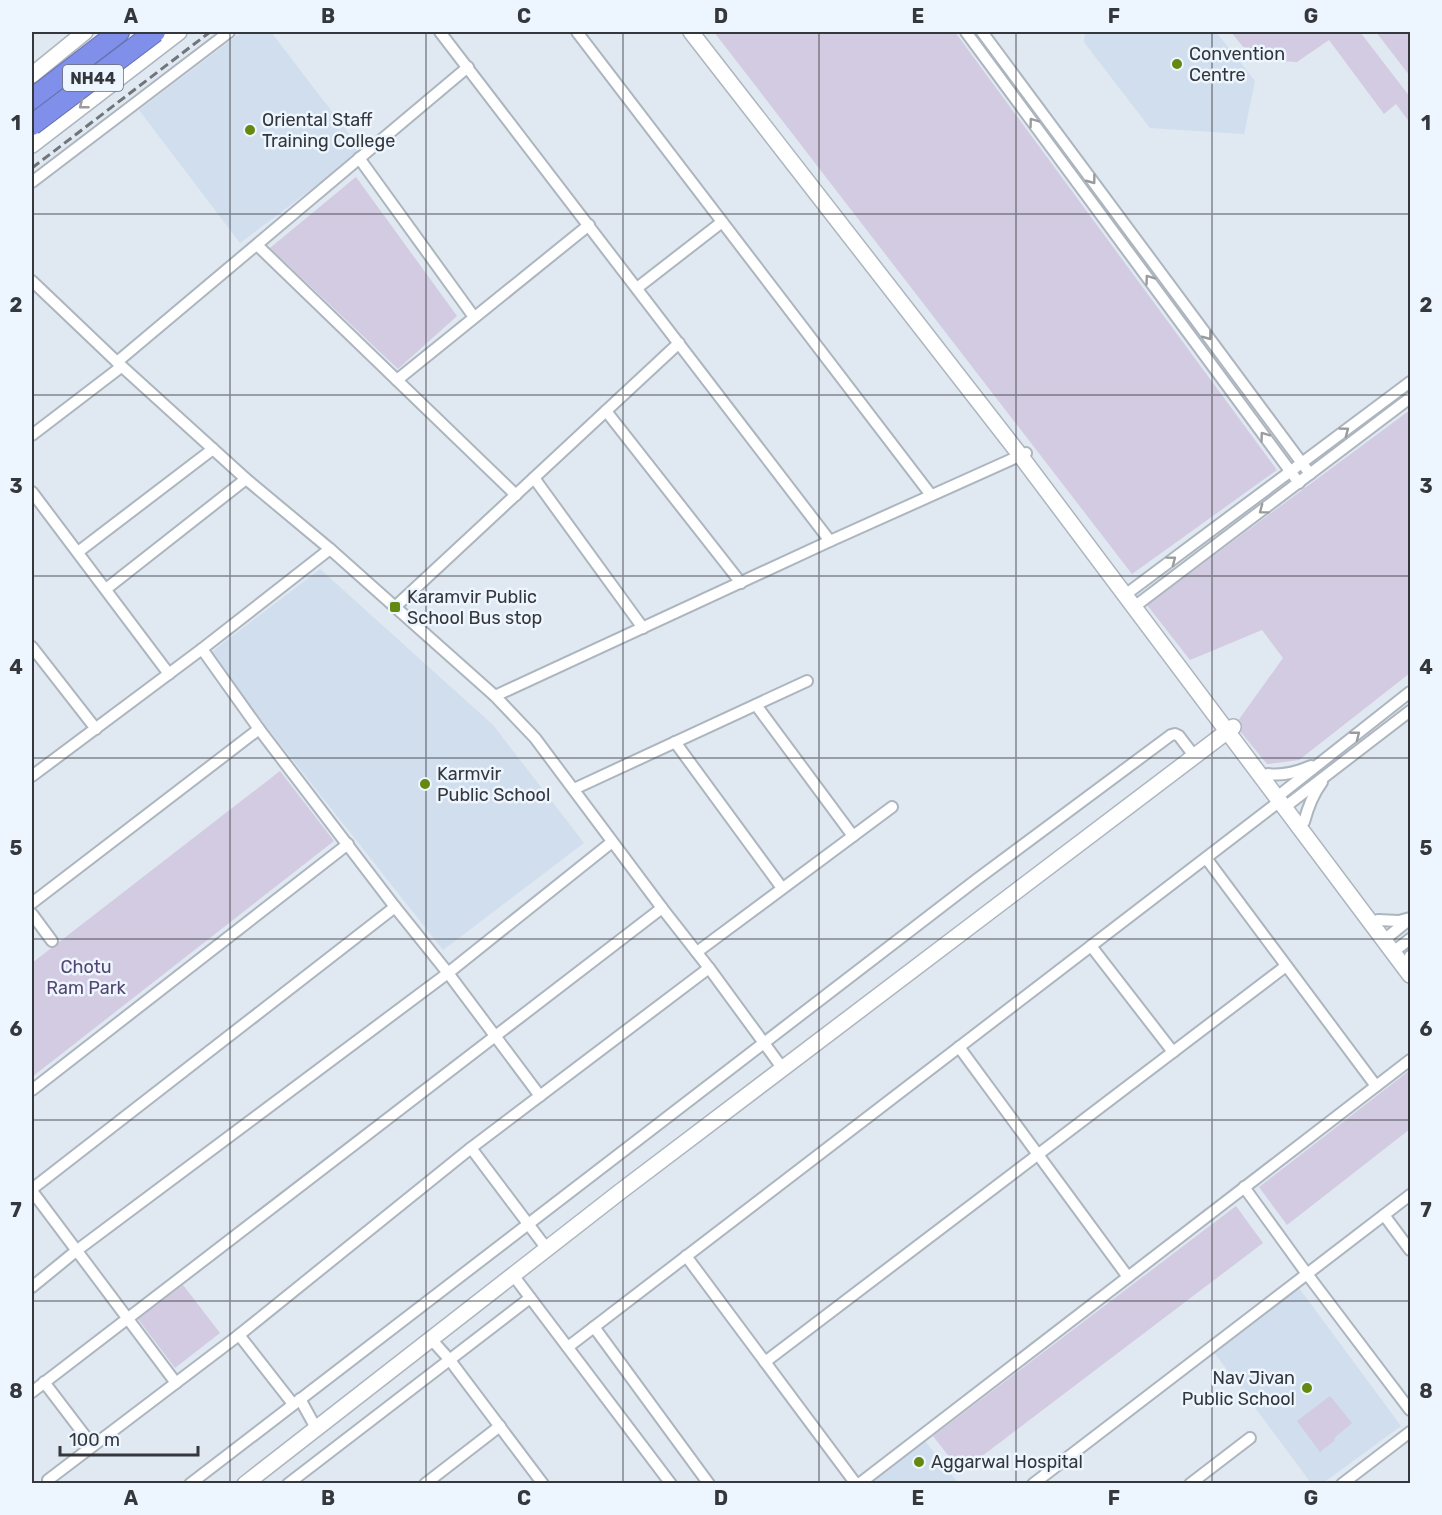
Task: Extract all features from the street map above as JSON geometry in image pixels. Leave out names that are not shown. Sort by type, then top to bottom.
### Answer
[{"type":"highway","name":"NH44","points":[[32,99],[119,32]]},
{"type":"highway","name":"NH44","points":[[32,125],[167,33]]},
{"type":"street","points":[[32,75],[85,32]]},
{"type":"street","points":[[125,32],[132,42],[135,54],[132,68]]},
{"type":"street","points":[[32,182],[229,32]]},
{"type":"street","points":[[440,32],[830,541]]},
{"type":"street","points":[[577,32],[931,495]]},
{"type":"street","points":[[692,32],[1023,454]]},
{"type":"street","points":[[701,32],[1133,599],[1283,800],[1402,952]]},
{"type":"street","points":[[966,32],[1299,483]]},
{"type":"street","points":[[982,32],[1310,474]]},
{"type":"street","points":[[32,145],[132,68],[167,33]]},
{"type":"street","points":[[32,435],[119,365],[257,244],[468,67]]},
{"type":"street","points":[[359,159],[474,317]]},
{"type":"street","points":[[637,288],[722,222]]},
{"type":"street","points":[[397,380],[589,225]]},
{"type":"street","points":[[257,244],[516,495]]},
{"type":"street","points":[[32,281],[119,365],[246,479],[330,549],[495,696],[534,738],[574,789],[783,1069]]},
{"type":"street","points":[[396,607],[679,343]]},
{"type":"street","points":[[1133,599],[1291,471],[1410,382]]},
{"type":"street","points":[[1133,599],[1299,483],[1410,399]]},
{"type":"street","points":[[606,411],[741,583]]},
{"type":"street","points":[[78,552],[213,449]]},
{"type":"street","points":[[495,696],[1023,454]]},
{"type":"street","points":[[534,478],[643,628]]},
{"type":"street","points":[[106,589],[246,479]]},
{"type":"street","points":[[32,492],[170,674]]},
{"type":"street","points":[[32,776],[202,650],[330,549]]},
{"type":"street","points":[[202,650],[259,729],[540,1095]]},
{"type":"street","points":[[33,652],[96,729]]},
{"type":"street","points":[[574,789],[807,681]]},
{"type":"street","points":[[1283,800],[1324,760],[1410,692]]},
{"type":"street","points":[[756,705],[852,836]]},
{"type":"street","points":[[568,1347],[1206,858],[1283,800],[1329,772],[1410,711]]},
{"type":"street","points":[[32,903],[259,729]]},
{"type":"street","points":[[245,1484],[547,1249],[1231,730]]},
{"type":"street","points":[[1231,730],[1268,774],[1283,800],[1304,822],[1402,952]]},
{"type":"street","points":[[190,1484],[976,880],[1171,735],[1179,736],[1195,756]]},
{"type":"street","points":[[675,742],[782,888]]},
{"type":"street","points":[[1268,774],[1280,775],[1302,770],[1324,760]]},
{"type":"street","points":[[1304,822],[1316,790],[1329,772]]},
{"type":"street","points":[[697,952],[892,807]]},
{"type":"street","points":[[32,1287],[76,1251],[448,973],[612,842]]},
{"type":"street","points":[[32,1090],[348,844]]},
{"type":"street","points":[[1206,858],[1376,1086]]},
{"type":"street","points":[[176,1383],[32,1190],[395,907]]},
{"type":"street","points":[[32,1392],[662,908]]},
{"type":"street","points":[[32,914],[52,941]]},
{"type":"street","points":[[1378,920],[1410,919],[1402,952]]},
{"type":"street","points":[[1091,946],[1173,1052]]},
{"type":"street","points":[[765,1362],[1286,966]]},
{"type":"street","points":[[48,1480],[239,1335],[471,1148],[709,968]]},
{"type":"street","points":[[959,1047],[1128,1277]]},
{"type":"street","points":[[686,1256],[858,1484],[1410,1060]]},
{"type":"street","points":[[471,1148],[547,1249]]},
{"type":"street","points":[[1244,1187],[1410,1410]]},
{"type":"street","points":[[1033,1484],[1046,1480],[1410,1195]]},
{"type":"street","points":[[1384,1215],[1410,1250]]},
{"type":"street","points":[[513,1275],[671,1484]]},
{"type":"street","points":[[288,1484],[530,1298]]},
{"type":"street","points":[[594,1327],[709,1484]]},
{"type":"street","points":[[239,1335],[296,1401],[316,1428]]},
{"type":"street","points":[[431,1340],[449,1359],[543,1484]]},
{"type":"street","points":[[45,1382],[93,1445]]},
{"type":"street","points":[[425,1484],[500,1426]]},
{"type":"street","points":[[1343,1483],[1410,1432]]},
{"type":"street","points":[[1190,1484],[1250,1438]]},
{"type":"shaded area","name":"Oriental Staff Training College","points":[[242,32],[271,32],[362,151],[240,243],[139,110]]},
{"type":"shaded area","points":[[1085,32],[1216,32],[1255,81],[1244,134],[1150,128],[1084,42]]},
{"type":"shaded area","name":"Karmvir Public School","points":[[320,569],[493,725],[584,843],[443,950],[209,654]]},
{"type":"shaded area","name":"Nav Jivan Public School","points":[[1299,1288],[1401,1426],[1323,1483],[1311,1483],[1213,1351]]},
{"type":"shaded area","name":"Aggarwal Hospital","points":[[925,1441],[958,1483],[868,1484]]},
{"type":"green space","points":[[714,32],[955,32],[1277,470],[1132,574]]},
{"type":"green space","points":[[1231,32],[1360,32],[1410,97],[1410,123],[1396,104],[1384,114],[1329,40],[1297,62],[1253,59]]},
{"type":"green space","points":[[1376,32],[1410,32],[1410,76]]},
{"type":"green space","points":[[356,177],[457,316],[398,369],[270,248]]},
{"type":"green space","points":[[1410,410],[1410,673],[1299,760],[1267,764],[1235,725],[1283,658],[1262,630],[1190,660],[1147,605]]},
{"type":"green space","name":"Chotu Ram Park","points":[[280,771],[334,841],[32,1077],[32,963]]},
{"type":"green space","points":[[1410,1070],[1410,1129],[1287,1225],[1259,1187]]},
{"type":"green space","points":[[1236,1206],[1263,1243],[961,1472],[933,1436]]},
{"type":"green space","points":[[183,1285],[220,1333],[175,1368],[138,1319]]},
{"type":"green space","points":[[1330,1396],[1352,1423],[1320,1452],[1297,1421]]},
{"type":"railway","points":[[32,168],[210,32]]},
{"type":"place","name":"Convention Centre","points":[[1177,64]]},
{"type":"place","name":"Oriental Staff Training College","points":[[250,130]]},
{"type":"place","name":"Karamvir Public School Bus stop","points":[[395,607]]},
{"type":"place","name":"Karmvir Public School","points":[[425,784]]},
{"type":"place","name":"Nav Jivan Public School","points":[[1307,1388]]},
{"type":"place","name":"Aggarwal Hospital","points":[[919,1462]]}]
